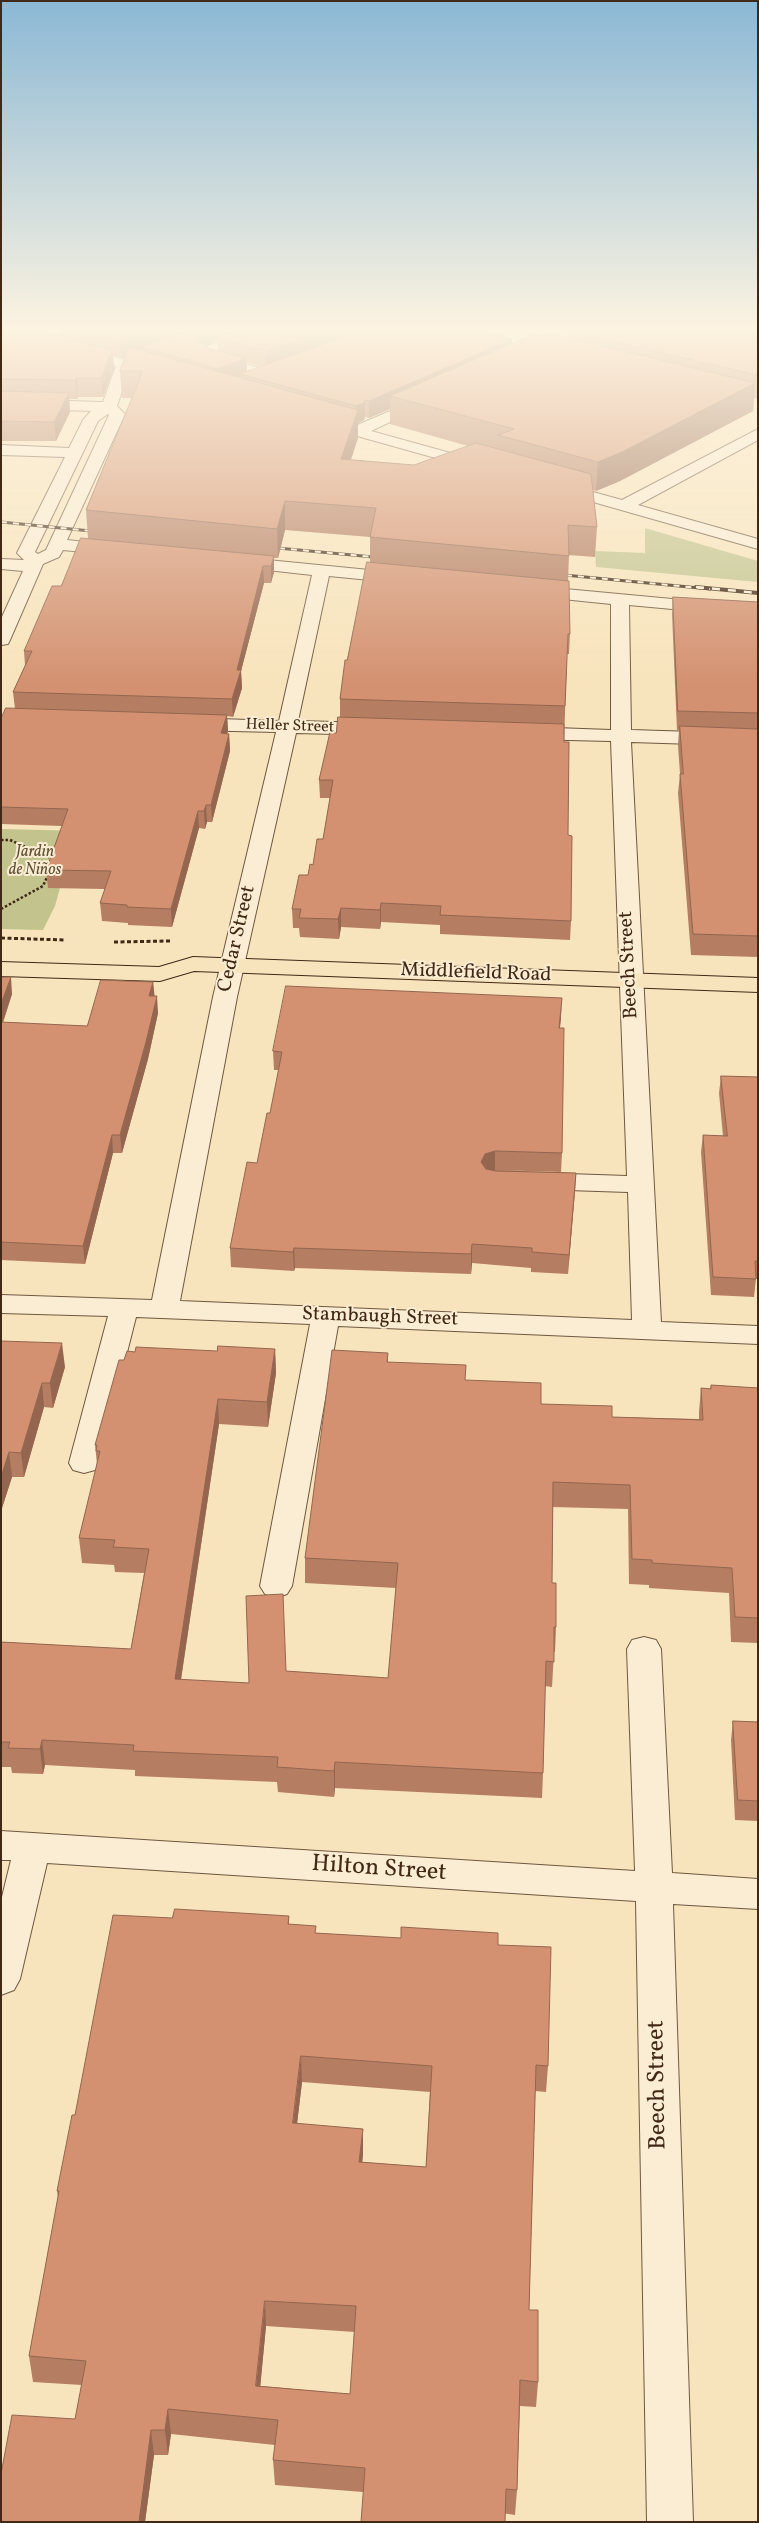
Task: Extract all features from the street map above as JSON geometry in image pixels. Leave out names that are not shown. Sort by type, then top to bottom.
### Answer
[{"type":"main road","name":"Middlefield Road","points":[[1,955],[171,956],[193,964]]},
{"type":"main road","name":"Middlefield Road","points":[[1,969],[160,974],[193,964],[758,985]]},
{"type":"street","points":[[35,563],[26,553],[77,449]]},
{"type":"street","points":[[1,564],[35,563],[53,553],[101,449]]},
{"type":"street","points":[[416,449],[490,469]]},
{"type":"street","points":[[623,506],[730,449]]},
{"type":"street","points":[[6,456],[75,453]]},
{"type":"street","points":[[538,482],[758,544]]},
{"type":"street","points":[[57,544],[136,552]]},
{"type":"street","points":[[224,560],[418,580]]},
{"type":"street","points":[[1,640],[35,563]]},
{"type":"street","name":"Cedar Street","points":[[164,1309],[224,999],[234,965],[322,570]]},
{"type":"street","points":[[514,589],[758,612]]},
{"type":"street","name":"Beech Street","points":[[620,600],[620,735],[628,954],[631,980],[647,1330]]},
{"type":"street","name":"Heller Street","points":[[166,723],[396,730]]},
{"type":"street","points":[[505,732],[758,740]]},
{"type":"street","points":[[514,1180],[639,1184]]},
{"type":"street","name":"Stambaugh Street","points":[[1,1304],[164,1309],[758,1335]]},
{"type":"street","points":[[84,1463],[124,1308]]},
{"type":"street","points":[[276,1586],[326,1316]]},
{"type":"street","name":"Beech Street","points":[[644,1649],[654,1888],[670,2522]]},
{"type":"street","points":[[1,1979],[17,1846]]},
{"type":"street","name":"Hilton Street","points":[[17,1846],[758,1894]]},
{"type":"path","points":[[1,840],[10,840],[54,859],[43,886],[1,909]]},
{"type":"green space","points":[[645,528],[758,561],[758,582],[596,567],[595,551],[645,553]]},
{"type":"green space","name":"Jardin de Niños","points":[[1,829],[82,831],[64,888],[60,888],[55,906],[43,930],[1,929]]},
{"type":"building","points":[[111,449],[345,449],[341,459],[414,465],[460,449],[497,449],[591,474],[597,527],[568,525],[569,556],[370,537],[376,508],[285,501],[277,529],[86,510]]},
{"type":"building","points":[[549,449],[628,449],[598,462]]},
{"type":"building","points":[[81,538],[274,556],[271,566],[263,566],[237,670],[241,670],[232,699],[13,692],[32,651],[24,651],[52,586],[61,586]]},
{"type":"building","points":[[367,562],[569,581],[570,634],[568,634],[565,706],[340,699],[345,660],[347,660]]},
{"type":"building","points":[[673,597],[758,602],[758,713],[678,711]]},
{"type":"building","points":[[6,708],[227,715],[221,733],[229,734],[211,805],[206,805],[204,811],[198,811],[171,909],[127,907],[127,905],[100,903],[111,871],[46,870],[68,809],[1,807],[1,719]]},
{"type":"building","points":[[338,717],[564,724],[564,742],[569,742],[568,835],[572,836],[571,921],[440,915],[441,906],[381,903],[380,910],[341,908],[338,919],[299,918],[301,909],[292,909],[299,875],[308,875],[310,864],[313,865],[317,839],[323,839],[333,780],[319,780],[330,732],[336,733]]},
{"type":"building","points":[[680,726],[758,729],[758,936],[693,934],[680,774],[683,774]]},
{"type":"building","points":[[1,977],[11,977],[1,1004]]},
{"type":"building","points":[[101,980],[153,982],[149,996],[157,996],[120,1135],[112,1135],[83,1246],[1,1242],[1,1022],[87,1026]]},
{"type":"building","points":[[286,986],[562,998],[559,1028],[564,1028],[562,1153],[495,1151],[485,1154],[481,1162],[486,1169],[496,1171],[576,1173],[569,1255],[532,1252],[532,1248],[472,1244],[471,1254],[294,1248],[293,1252],[230,1248],[247,1162],[257,1163],[267,1113],[270,1113],[282,1052],[273,1051]]},
{"type":"building","points":[[721,1076],[758,1077],[758,1261],[755,1261],[756,1279],[713,1277],[703,1135],[727,1136]]},
{"type":"building","points":[[1,1341],[62,1343],[50,1383],[42,1383],[21,1453],[9,1452],[1,1477]]},
{"type":"building","points":[[218,1346],[275,1349],[267,1402],[218,1399],[175,1679],[249,1683],[246,1596],[283,1594],[286,1671],[388,1678],[398,1563],[305,1558],[332,1350],[388,1353],[387,1362],[466,1365],[465,1380],[541,1383],[541,1404],[612,1406],[612,1417],[703,1420],[701,1388],[711,1389],[711,1385],[758,1388],[758,1618],[735,1617],[732,1568],[652,1563],[652,1560],[632,1559],[630,1485],[553,1482],[552,1583],[556,1583],[556,1627],[554,1627],[554,1662],[546,1661],[543,1773],[335,1762],[334,1771],[277,1767],[278,1757],[133,1751],[134,1745],[42,1740],[40,1749],[8,1748],[10,1742],[1,1742],[1,1642],[131,1649],[149,1549],[113,1547],[115,1540],[79,1538],[100,1451],[96,1451],[97,1445],[95,1445],[119,1360],[124,1360],[127,1351],[135,1352],[136,1347],[217,1351]]},
{"type":"building","points":[[733,1721],[758,1722],[758,1801],[738,1800]]},
{"type":"building","points":[[175,1909],[289,1916],[288,1924],[316,1926],[315,1933],[401,1938],[401,1927],[498,1933],[498,1945],[551,1947],[548,2066],[536,2065],[529,2310],[538,2310],[538,2382],[520,2380],[517,2490],[506,2489],[505,2522],[361,2522],[365,2468],[273,2460],[278,2420],[168,2409],[165,2430],[151,2430],[139,2522],[1,2522],[1,2474],[12,2415],[75,2419],[86,2361],[29,2356],[59,2191],[57,2191],[72,2115],[75,2115],[113,1915],[172,1918]],"holes":[[[301,2056],[432,2066],[426,2167],[359,2162],[363,2129],[293,2123]],[[265,2301],[356,2306],[350,2394],[256,2386]]]},
{"type":"railway","points":[[1,522],[101,532]]},
{"type":"railway","points":[[267,547],[384,558]]},
{"type":"railway","points":[[554,574],[710,589]]},
{"type":"railway","points":[[696,587],[758,593]]}]
